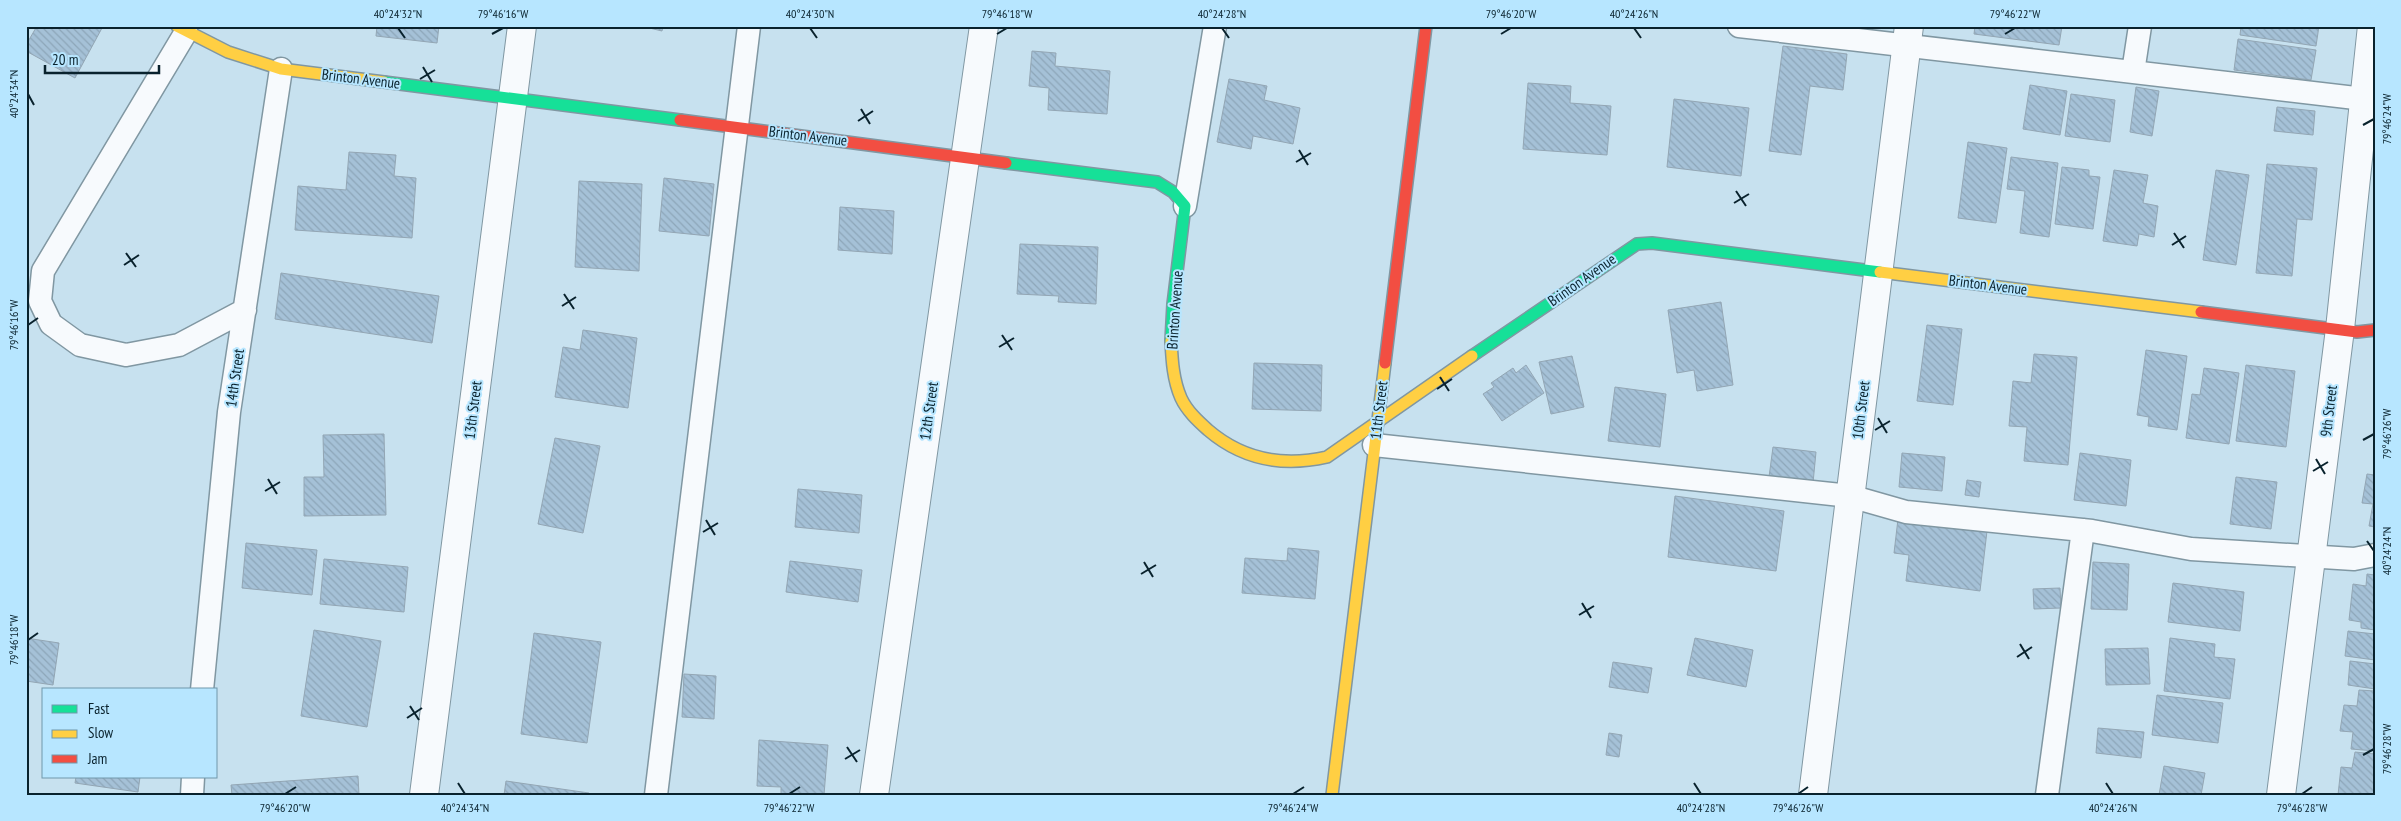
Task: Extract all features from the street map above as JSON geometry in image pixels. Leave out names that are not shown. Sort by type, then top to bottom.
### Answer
[{"type":"street","name":"13th Street","points":[[424,795],[522,26]]},
{"type":"street","name":"12th Street","points":[[874,795],[984,26]]},
{"type":"street","name":"11th Street","points":[[1332,795],[1426,26]]},
{"type":"street","name":"9th Street","points":[[2281,795],[2340,329],[2372,26]]},
{"type":"street","name":"Brinton Avenue","points":[[181,29],[237,57],[281,69],[1157,182],[1169,187],[1178,195],[1185,206],[1170,342],[1173,370],[1181,398],[1195,418],[1218,439],[1247,455],[1279,464],[1304,463],[1327,457],[1624,251],[1637,244],[1652,243],[2357,332],[2375,330]]},
{"type":"street","name":"10th Street","points":[[1813,795],[1908,36]]},
{"type":"lane","points":[[656,795],[749,26]]},
{"type":"lane","points":[[1185,206],[1215,26]]},
{"type":"lane","points":[[1738,26],[1908,36],[2133,72],[2364,99]]},
{"type":"lane","points":[[2133,72],[2140,26]]},
{"type":"lane","points":[[181,29],[43,271],[40,301],[51,324],[80,345],[126,355],[179,345],[245,310]]},
{"type":"lane","name":"14th Street","points":[[202,688],[230,412],[281,69]]},
{"type":"lane","points":[[1374,445],[1850,496],[1906,512],[2083,530],[2191,549],[2311,558],[2354,559],[2375,555]]},
{"type":"lane","points":[[2047,795],[2083,530]]},
{"type":"lane","points":[[192,795],[193,778]]},
{"type":"building","points":[[37,26],[99,26],[102,28],[75,78],[26,51],[26,45]]},
{"type":"building","points":[[377,26],[439,26],[437,43],[376,36]]},
{"type":"building","points":[[641,26],[663,26],[662,31]]},
{"type":"building","points":[[1975,26],[2062,26],[2059,45],[1974,34]]},
{"type":"building","points":[[2241,26],[2319,26],[2316,46],[2240,35]]},
{"type":"building","points":[[2238,39],[2316,50],[2311,80],[2234,70]]},
{"type":"building","points":[[1783,46],[1847,54],[1843,90],[1810,86],[1801,155],[1769,151]]},
{"type":"building","points":[[1032,51],[1056,53],[1055,66],[1110,71],[1107,114],[1048,110],[1049,88],[1029,86]]},
{"type":"building","points":[[1229,79],[1267,86],[1264,100],[1300,108],[1293,144],[1253,136],[1251,149],[1217,142]]},
{"type":"building","points":[[1528,83],[1571,86],[1570,103],[1611,106],[1607,155],[1523,149]]},
{"type":"building","points":[[2030,85],[2067,91],[2060,135],[2023,129]]},
{"type":"building","points":[[2136,87],[2159,91],[2152,136],[2130,132]]},
{"type":"building","points":[[2071,94],[2115,100],[2110,142],[2065,136]]},
{"type":"building","points":[[1674,99],[1749,108],[1741,176],[1667,167]]},
{"type":"building","points":[[2277,107],[2315,111],[2313,135],[2274,131]]},
{"type":"building","points":[[1968,142],[2007,148],[1996,223],[1958,218]]},
{"type":"building","points":[[349,152],[396,155],[394,176],[416,178],[412,238],[295,230],[298,186],[346,190]]},
{"type":"building","points":[[2011,157],[2058,163],[2049,237],[2020,233],[2025,191],[2007,189]]},
{"type":"building","points":[[2267,164],[2317,168],[2312,220],[2297,219],[2292,276],[2256,273]]},
{"type":"building","points":[[2062,167],[2089,170],[2089,176],[2100,177],[2093,229],[2055,224]]},
{"type":"building","points":[[2114,170],[2148,175],[2143,203],[2158,206],[2154,237],[2139,234],[2137,246],[2103,241]]},
{"type":"building","points":[[2216,170],[2249,175],[2236,265],[2203,260]]},
{"type":"building","points":[[664,178],[714,184],[709,236],[659,231]]},
{"type":"building","points":[[579,181],[642,184],[639,271],[575,267]]},
{"type":"building","points":[[840,207],[894,211],[892,254],[838,250]]},
{"type":"building","points":[[1020,244],[1098,247],[1096,304],[1058,302],[1059,296],[1017,294]]},
{"type":"building","points":[[281,273],[439,296],[432,343],[275,319]]},
{"type":"building","points":[[1721,302],[1733,385],[1697,391],[1694,370],[1677,373],[1668,310]]},
{"type":"building","points":[[1927,325],[1962,329],[1953,405],[1917,401]]},
{"type":"building","points":[[583,330],[637,338],[628,408],[555,397],[563,347],[580,350]]},
{"type":"building","points":[[2146,350],[2187,356],[2177,430],[2148,426],[2149,417],[2137,415]]},
{"type":"building","points":[[2034,354],[2077,357],[2068,465],[2024,461],[2027,427],[2009,426],[2013,381],[2031,383]]},
{"type":"building","points":[[1572,356],[1584,407],[1551,414],[1539,362]]},
{"type":"building","points":[[1254,363],[1322,365],[1321,411],[1252,409]]},
{"type":"building","points":[[1526,365],[1544,393],[1502,421],[1483,394],[1494,387],[1491,383],[1513,368],[1516,373]]},
{"type":"building","points":[[2246,365],[2295,371],[2286,447],[2236,441]]},
{"type":"building","points":[[2204,368],[2239,373],[2229,444],[2186,438],[2192,394],[2200,395]]},
{"type":"building","points":[[1615,387],[1666,394],[1660,447],[1608,441]]},
{"type":"building","points":[[384,434],[386,515],[304,516],[304,477],[324,477],[323,435]]},
{"type":"building","points":[[555,438],[600,446],[583,533],[538,524]]},
{"type":"building","points":[[1773,447],[1816,452],[1813,483],[1769,477]]},
{"type":"building","points":[[1902,453],[1945,457],[1942,491],[1899,487]]},
{"type":"building","points":[[2080,453],[2131,460],[2126,506],[2074,500]]},
{"type":"building","points":[[2367,474],[2375,475],[2375,527],[2369,526],[2373,504],[2362,503]]},
{"type":"building","points":[[2236,477],[2277,482],[2271,529],[2230,524]]},
{"type":"building","points":[[1967,480],[1981,482],[1979,497],[1965,495]]},
{"type":"building","points":[[798,489],[862,495],[859,533],[795,527]]},
{"type":"building","points":[[1675,496],[1784,511],[1776,571],[1668,557]]},
{"type":"building","points":[[1898,519],[1987,531],[1980,591],[1906,581],[1909,555],[1894,553]]},
{"type":"building","points":[[246,543],[317,550],[312,595],[242,588]]},
{"type":"building","points":[[1288,548],[1319,551],[1315,599],[1242,593],[1245,558],[1287,561]]},
{"type":"building","points":[[324,559],[408,567],[404,612],[320,604]]},
{"type":"building","points":[[790,561],[862,570],[858,602],[786,592]]},
{"type":"building","points":[[2093,562],[2129,564],[2127,610],[2091,609]]},
{"type":"building","points":[[2367,574],[2375,575],[2375,630],[2361,628],[2361,622],[2349,620],[2353,584],[2366,586]]},
{"type":"building","points":[[2173,583],[2244,592],[2240,631],[2168,622]]},
{"type":"building","points":[[2060,588],[2061,608],[2034,609],[2033,589]]},
{"type":"building","points":[[314,630],[381,641],[367,727],[301,716]]},
{"type":"building","points":[[2348,631],[2375,634],[2375,660],[2345,656]]},
{"type":"building","points":[[534,633],[601,642],[587,743],[521,734]]},
{"type":"building","points":[[26,638],[59,643],[53,685],[26,681]]},
{"type":"building","points":[[1695,638],[1753,650],[1746,687],[1687,675]]},
{"type":"building","points":[[2170,638],[2215,644],[2214,657],[2235,659],[2230,699],[2164,691]]},
{"type":"building","points":[[2148,648],[2150,684],[2106,685],[2105,649]]},
{"type":"building","points":[[2350,661],[2375,664],[2375,689],[2348,685]]},
{"type":"building","points":[[1613,662],[1652,668],[1648,693],[1609,687]]},
{"type":"building","points":[[684,674],[716,676],[714,719],[682,717]]},
{"type":"building","points":[[2359,690],[2375,691],[2375,751],[2351,749],[2353,732],[2340,731],[2344,705],[2357,706]]},
{"type":"building","points":[[2157,695],[2223,703],[2218,743],[2152,735]]},
{"type":"building","points":[[2098,728],[2144,732],[2141,758],[2096,753]]},
{"type":"building","points":[[1609,733],[1622,735],[1619,757],[1606,755]]},
{"type":"building","points":[[759,740],[828,745],[824,795],[781,795],[781,787],[757,786]]},
{"type":"building","points":[[2355,752],[2375,754],[2375,795],[2338,795],[2341,767],[2352,768]]},
{"type":"building","points":[[2164,766],[2205,773],[2201,795],[2159,795]]},
{"type":"building","points":[[358,776],[359,795],[232,795],[231,785]]},
{"type":"building","points":[[76,778],[140,778],[138,792],[75,783]]},
{"type":"building","points":[[506,781],[589,793],[589,795],[504,795]]},
{"type":"traffic: fast","points":[[384,82],[680,120]]},
{"type":"traffic: fast","points":[[1006,163],[1157,182],[1173,192],[1185,206],[1173,304],[1171,341]]},
{"type":"traffic: fast","points":[[1472,356],[1637,244],[1652,243],[1880,272]]},
{"type":"traffic: slow","points":[[177,26],[228,52],[281,69],[384,82]]},
{"type":"traffic: slow","points":[[1880,272],[2201,312]]},
{"type":"traffic: slow","points":[[1171,341],[1172,363],[1178,391],[1183,403],[1193,416],[1221,440],[1235,448],[1249,454],[1279,461],[1311,460],[1327,457],[1472,356]]},
{"type":"traffic: slow","points":[[1332,795],[1385,363]]},
{"type":"traffic: jam","points":[[1385,363],[1426,26]]},
{"type":"traffic: jam","points":[[680,120],[1006,163]]},
{"type":"traffic: jam","points":[[2201,312],[2357,332],[2375,330]]}]
